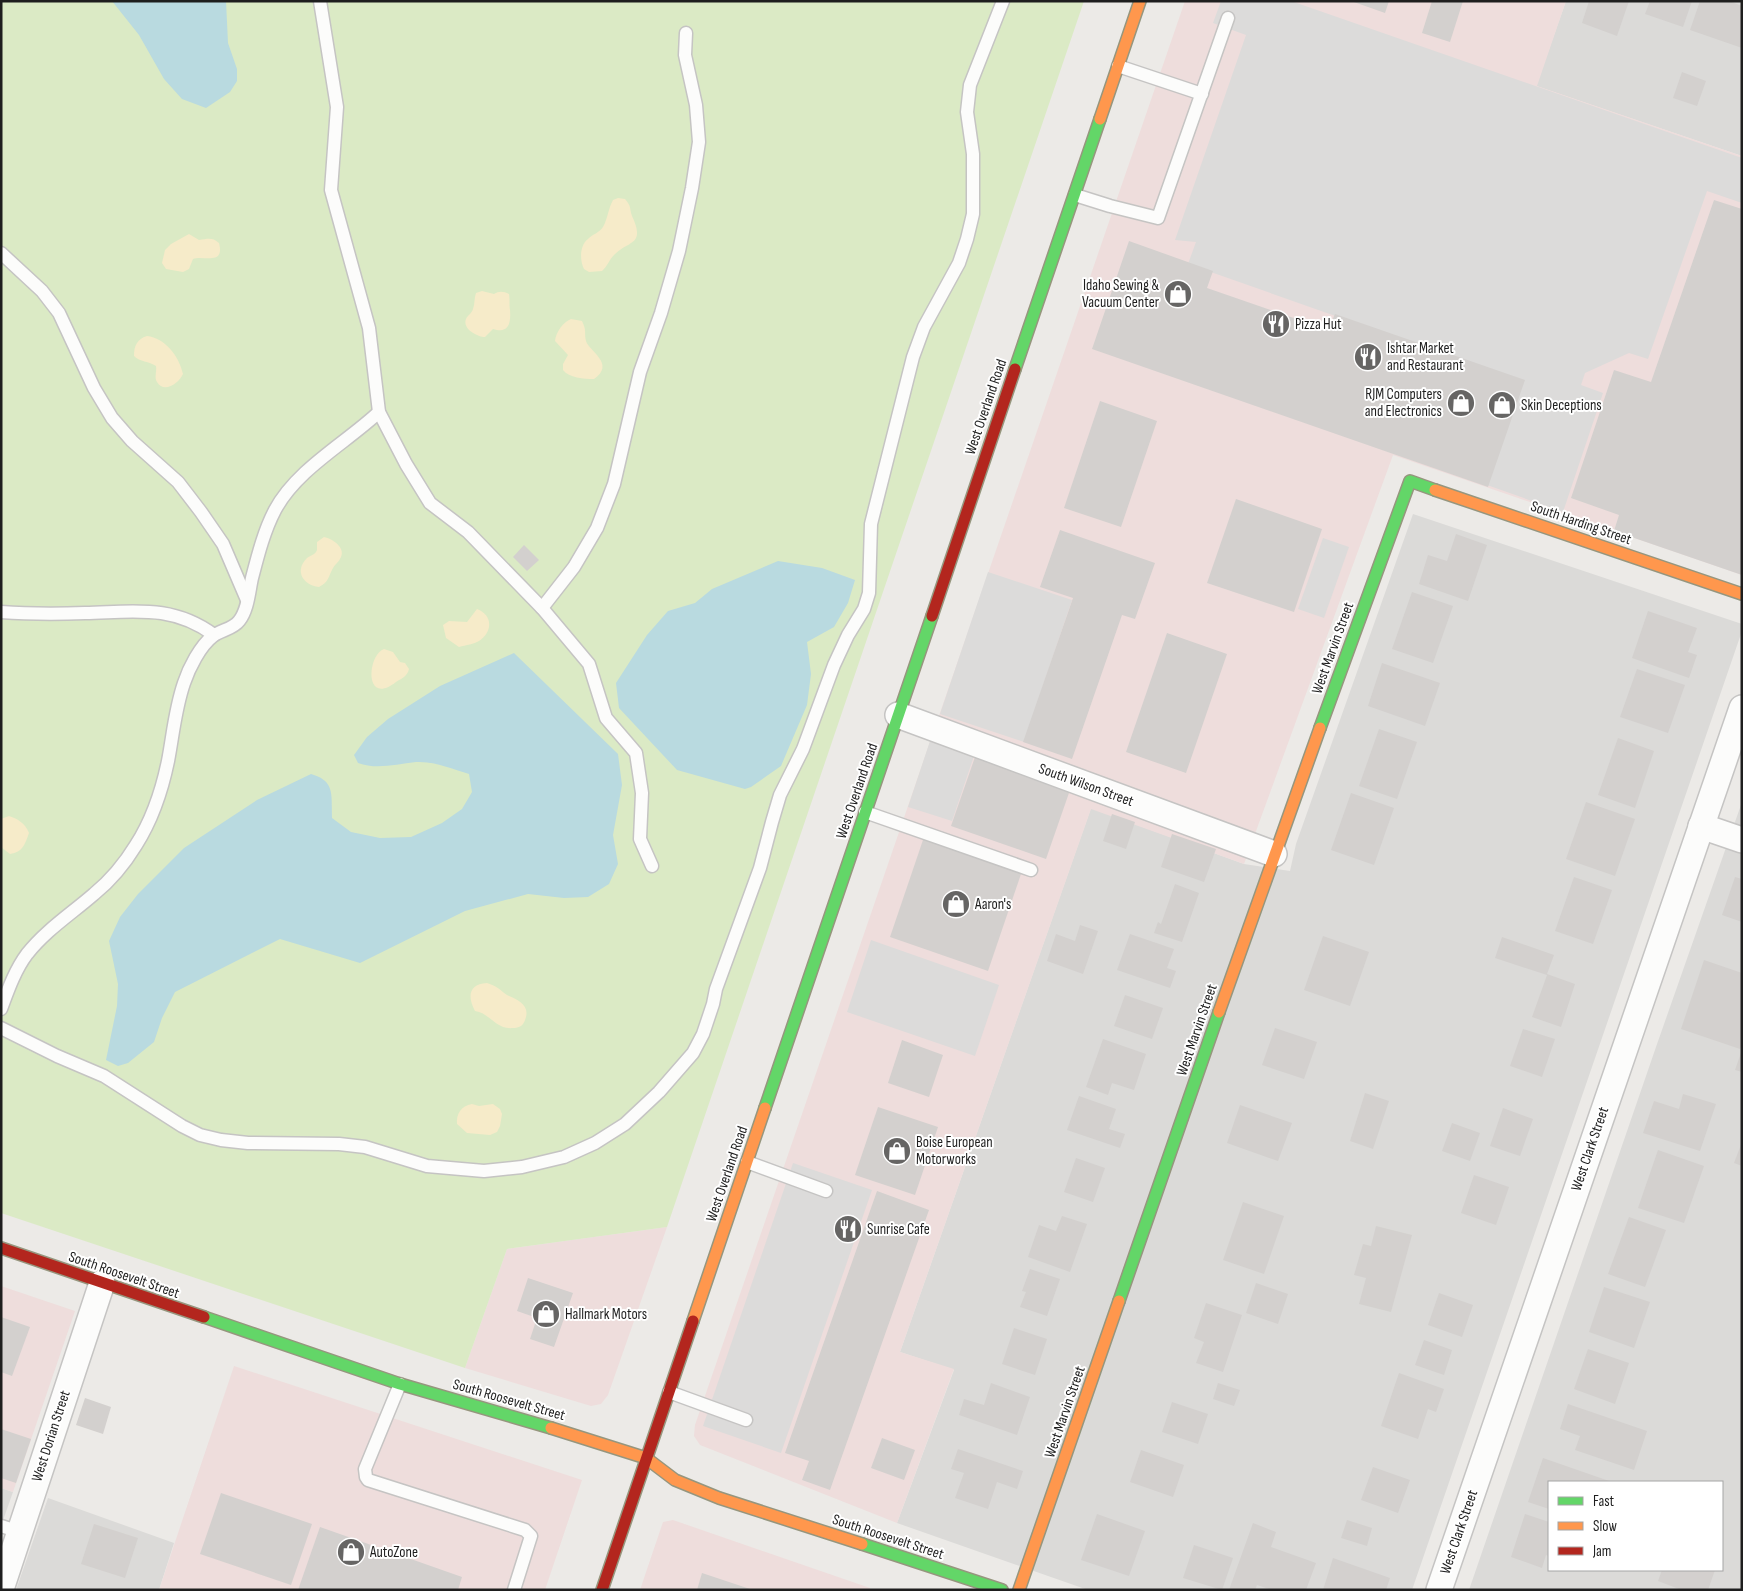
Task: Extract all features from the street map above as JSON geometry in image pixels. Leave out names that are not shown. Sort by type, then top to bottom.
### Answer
[{"type":"street","name":"West Overland Road","points":[[602,1590],[1140,1]]},
{"type":"street","name":"South Harding Street","points":[[1410,481],[1742,594]]},
{"type":"street","name":"West Marvin Street","points":[[1019,1590],[1274,854],[1410,481]]},
{"type":"street","name":"West Clark Street","points":[[1439,1590],[1742,708]]},
{"type":"street","name":"South Wilson Street","points":[[898,715],[1274,854]]},
{"type":"street","points":[[1701,826],[1742,840]]},
{"type":"street","name":"South Roosevelt Street","points":[[1,1248],[400,1384],[589,1439],[646,1458],[675,1480],[719,1498],[1002,1590]]},
{"type":"street","name":"West Dorian Street","points":[[1,1589],[11,1529],[102,1283]]},
{"type":"lane","points":[[320,1],[337,107],[331,190],[369,328],[379,412],[406,464],[430,503],[468,532],[542,608],[588,664],[606,718],[636,754],[642,793],[640,839],[652,866]]},
{"type":"lane","points":[[1,1028],[104,1076],[182,1126],[200,1135],[248,1144],[313,1143],[356,1146],[395,1155],[427,1166],[455,1170],[484,1171],[522,1167],[564,1157],[595,1142],[625,1124],[658,1092],[693,1053],[703,1034],[716,989],[760,868],[780,795],[803,749],[834,665],[848,635],[864,609],[869,593],[871,524],[913,357],[924,327],[959,263],[973,214],[973,154],[967,112],[970,85],[1003,1]]},
{"type":"lane","points":[[1074,195],[1158,218],[1228,18]]},
{"type":"lane","points":[[542,608],[574,567],[588,544],[597,528],[614,484],[640,372],[661,313],[679,251],[699,142],[696,104],[685,55],[686,33]]},
{"type":"lane","points":[[1118,66],[1202,94]]},
{"type":"lane","points":[[1,253],[42,291],[59,313],[94,388],[112,418],[132,441],[178,482],[201,512],[223,544],[247,600]]},
{"type":"lane","points":[[1,1009],[17,969],[26,956],[59,922],[96,893],[119,868],[136,845],[159,796],[168,760],[177,704],[184,682],[195,657],[214,635],[239,622],[247,600],[258,556],[276,509],[304,475],[379,412]]},
{"type":"lane","points":[[1,612],[35,615],[134,611],[164,613],[199,624],[214,635]]},
{"type":"lane","points":[[865,812],[1032,870]]},
{"type":"lane","points":[[747,1162],[826,1191]]},
{"type":"lane","points":[[400,1384],[365,1469],[366,1477],[368,1480],[525,1530],[531,1536],[514,1590]]},
{"type":"lane","points":[[669,1392],[746,1420]]},
{"type":"shaded area","points":[[1185,1],[1566,1],[1537,86],[1742,156],[1742,575],[1393,455],[1244,864],[1091,809],[900,1352],[954,1369],[897,1523],[700,1445],[694,1436],[695,1425]]},
{"type":"shaded area","points":[[1221,1],[1291,1],[1742,158],[1742,203],[1707,191],[1648,359],[1629,353],[1585,373],[1581,385],[1603,393],[1563,512],[1487,485],[1523,382],[1188,264],[1196,242],[1175,240],[1246,35],[1213,23]]},
{"type":"shaded area","points":[[1566,1],[1742,1],[1742,156],[1536,86]]},
{"type":"shaded area","points":[[1413,514],[1742,624],[1742,631],[1412,1590],[1088,1590],[897,1523],[954,1370],[900,1352],[1091,808],[1244,864],[1290,871],[1296,844]]},
{"type":"shaded area","points":[[1323,538],[1349,547],[1324,618],[1298,609]]},
{"type":"shaded area","points":[[988,572],[1072,600],[1024,742],[940,714]]},
{"type":"shaded area","points":[[930,741],[974,756],[952,821],[908,807]]},
{"type":"shaded area","points":[[1742,802],[1742,1590],[1469,1590],[1656,1047]]},
{"type":"shaded area","points":[[871,940],[999,985],[975,1056],[847,1012]]},
{"type":"shaded area","points":[[793,1163],[872,1190],[781,1453],[703,1426]]},
{"type":"shaded area","points":[[667,1227],[608,1395],[601,1404],[591,1406],[465,1368],[507,1249]]},
{"type":"shaded area","points":[[1,1286],[75,1311],[13,1492],[1,1488]]},
{"type":"shaded area","points":[[234,1366],[582,1480],[545,1590],[159,1590]]},
{"type":"shaded area","points":[[1,1488],[13,1492],[1,1526]]},
{"type":"shaded area","points":[[48,1498],[174,1543],[159,1590],[16,1590]]},
{"type":"shaded area","points":[[673,1520],[870,1588],[869,1590],[640,1590],[663,1522]]},
{"type":"green space","points":[[1,1],[1084,1],[667,1227],[507,1249],[465,1368],[1,1213]]},
{"type":"sand","points":[[618,198],[625,199],[630,206],[636,226],[636,238],[619,250],[602,271],[589,272],[584,269],[582,262],[583,246],[588,239],[603,227],[613,200]]},
{"type":"sand","points":[[189,234],[199,240],[210,239],[219,243],[219,255],[212,258],[193,259],[189,269],[183,272],[166,269],[162,263],[165,250],[171,244]]},
{"type":"sand","points":[[482,291],[494,294],[505,292],[509,294],[510,319],[508,326],[503,330],[493,329],[485,337],[471,332],[465,323],[472,312],[476,293]]},
{"type":"sand","points":[[571,319],[582,321],[586,341],[602,363],[600,373],[594,379],[573,376],[563,370],[563,364],[568,355],[555,341],[560,328]]},
{"type":"sand","points":[[147,336],[160,340],[175,355],[183,374],[175,384],[167,387],[160,385],[156,379],[156,366],[134,356],[137,343]]},
{"type":"sand","points":[[324,537],[338,545],[342,555],[327,581],[319,587],[313,586],[302,577],[301,568],[307,558],[316,552],[317,542]]},
{"type":"sand","points":[[477,609],[486,615],[488,619],[489,629],[484,637],[477,642],[459,647],[446,638],[443,625],[449,621],[467,622]]},
{"type":"sand","points":[[384,649],[393,652],[400,662],[405,663],[409,669],[407,674],[386,688],[378,688],[374,684],[372,669],[378,653]]},
{"type":"sand","points":[[9,816],[21,822],[29,833],[21,849],[10,854],[1,847],[1,819]]},
{"type":"sand","points":[[487,983],[525,1007],[526,1015],[522,1025],[515,1028],[507,1028],[475,1011],[472,1006],[471,992],[476,986]]},
{"type":"sand","points":[[472,1104],[479,1106],[493,1104],[500,1109],[502,1114],[497,1132],[490,1135],[467,1133],[457,1124],[457,1117],[460,1111]]},
{"type":"water","points":[[112,1],[226,1],[228,43],[237,69],[237,81],[230,92],[206,108],[182,99],[164,79],[139,35]]},
{"type":"water","points":[[778,561],[822,568],[855,580],[848,603],[834,627],[807,642],[811,674],[807,705],[781,766],[751,787],[745,789],[677,770],[619,708],[616,683],[647,635],[668,611],[695,603],[712,589]]},
{"type":"water","points":[[514,653],[618,754],[622,785],[613,835],[618,864],[609,884],[588,897],[564,898],[528,894],[465,911],[360,963],[280,939],[175,992],[162,1018],[154,1042],[128,1063],[118,1066],[106,1060],[117,1006],[118,984],[109,941],[120,917],[138,894],[184,848],[257,800],[311,774],[319,777],[328,785],[332,796],[332,818],[351,832],[380,838],[411,837],[442,823],[462,809],[472,792],[469,774],[423,762],[379,766],[365,765],[358,763],[354,755],[367,737],[388,719],[440,686]]},
{"type":"building","points":[[1351,1],[1389,1],[1385,13]]},
{"type":"building","points":[[1432,1],[1463,1],[1450,42],[1422,33]]},
{"type":"building","points":[[1589,1],[1629,1],[1617,36],[1582,23]]},
{"type":"building","points":[[1650,1],[1692,1],[1683,27],[1645,14]]},
{"type":"building","points":[[1700,1],[1729,1],[1742,6],[1742,48],[1690,30]]},
{"type":"building","points":[[1682,72],[1706,81],[1697,106],[1673,98]]},
{"type":"building","points":[[1714,200],[1742,209],[1742,575],[1614,531],[1619,515],[1571,498],[1614,370],[1651,382]]},
{"type":"building","points":[[1129,241],[1213,271],[1207,288],[1328,330],[1335,314],[1525,380],[1488,487],[1092,349]]},
{"type":"building","points":[[1100,401],[1157,421],[1121,527],[1064,508]]},
{"type":"building","points":[[1236,499],[1322,529],[1294,612],[1207,583]]},
{"type":"building","points":[[1060,530],[1155,563],[1135,619],[1122,615],[1072,759],[1023,742],[1073,598],[1040,587]]},
{"type":"building","points":[[1456,534],[1487,545],[1468,601],[1419,584],[1428,555],[1447,561]]},
{"type":"building","points":[[524,545],[539,560],[527,571],[513,557]]},
{"type":"building","points":[[1412,592],[1453,606],[1433,663],[1392,649]]},
{"type":"building","points":[[1648,611],[1697,628],[1688,652],[1697,655],[1689,678],[1632,658]]},
{"type":"building","points":[[1167,633],[1227,654],[1186,773],[1126,752]]},
{"type":"building","points":[[1382,663],[1440,683],[1425,726],[1368,706]]},
{"type":"building","points":[[1637,669],[1685,685],[1668,733],[1620,717]]},
{"type":"building","points":[[1379,729],[1417,742],[1397,799],[1359,786]]},
{"type":"building","points":[[1618,738],[1654,751],[1635,808],[1598,795]]},
{"type":"building","points":[[975,757],[1070,790],[1046,859],[951,826]]},
{"type":"building","points":[[1351,793],[1394,808],[1374,865],[1331,850]]},
{"type":"building","points":[[1586,802],[1635,819],[1615,876],[1566,859]]},
{"type":"building","points":[[1112,814],[1135,822],[1126,849],[1103,841]]},
{"type":"building","points":[[1172,834],[1216,849],[1204,882],[1161,867]]},
{"type":"building","name":"Aaron's","points":[[924,837],[1022,871],[988,971],[890,937]]},
{"type":"building","points":[[1574,877],[1612,890],[1593,944],[1555,931]]},
{"type":"building","points":[[1735,877],[1742,879],[1742,922],[1722,915]]},
{"type":"building","points":[[1175,884],[1199,893],[1182,942],[1154,933],[1158,922],[1161,924]]},
{"type":"building","points":[[1080,925],[1098,931],[1083,974],[1047,961],[1056,934],[1075,941]]},
{"type":"building","points":[[1130,934],[1174,949],[1167,968],[1176,971],[1170,988],[1117,970]]},
{"type":"building","points":[[1323,936],[1369,952],[1350,1006],[1304,990]]},
{"type":"building","points":[[1502,937],[1554,955],[1547,974],[1575,984],[1561,1027],[1532,1017],[1547,975],[1495,958]]},
{"type":"building","points":[[1704,960],[1742,973],[1742,1045],[1740,1049],[1681,1029]]},
{"type":"building","points":[[1125,995],[1163,1008],[1152,1039],[1114,1026]]},
{"type":"building","points":[[1275,1028],[1317,1042],[1304,1079],[1262,1065]]},
{"type":"building","points":[[1523,1029],[1555,1039],[1542,1077],[1510,1066]]},
{"type":"building","points":[[1103,1039],[1146,1054],[1134,1090],[1112,1083],[1108,1095],[1086,1087]]},
{"type":"building","points":[[902,1040],[943,1055],[929,1097],[888,1083]]},
{"type":"building","points":[[1742,1050],[1742,1072],[1735,1070]]},
{"type":"building","points":[[1365,1093],[1389,1101],[1373,1149],[1350,1141]]},
{"type":"building","points":[[1683,1094],[1716,1104],[1700,1151],[1643,1133],[1654,1101],[1679,1109]]},
{"type":"building","points":[[1079,1096],[1116,1109],[1109,1129],[1125,1134],[1120,1148],[1067,1130]]},
{"type":"building","points":[[1240,1105],[1292,1123],[1278,1161],[1227,1143]]},
{"type":"building","name":"Boise European Motorworks","points":[[878,1107],[938,1127],[915,1195],[855,1175]]},
{"type":"building","points":[[1503,1108],[1533,1119],[1520,1156],[1490,1146]]},
{"type":"building","points":[[1452,1123],[1480,1133],[1470,1161],[1442,1151]]},
{"type":"building","points":[[1742,1142],[1742,1166],[1734,1163]]},
{"type":"building","points":[[1658,1150],[1704,1166],[1684,1223],[1638,1208]]},
{"type":"building","points":[[1076,1158],[1105,1168],[1093,1202],[1064,1192]]},
{"type":"building","points":[[1474,1175],[1509,1187],[1496,1225],[1461,1213]]},
{"type":"building","points":[[877,1191],[929,1210],[830,1490],[802,1480],[809,1461],[785,1453]]},
{"type":"building","points":[[1243,1202],[1284,1216],[1264,1274],[1223,1260]]},
{"type":"building","points":[[1062,1216],[1087,1224],[1070,1272],[1028,1257],[1039,1225],[1056,1231]]},
{"type":"building","points":[[1629,1217],[1666,1230],[1645,1287],[1608,1274]]},
{"type":"building","points":[[1376,1226],[1412,1235],[1391,1312],[1359,1304],[1366,1278],[1354,1275],[1363,1244],[1371,1246]]},
{"type":"building","points":[[1030,1269],[1060,1279],[1047,1316],[1020,1307],[1026,1292],[1022,1291]]},
{"type":"building","name":"Hallmark Motors","points":[[528,1278],[573,1293],[554,1347],[530,1339],[537,1318],[517,1311]]},
{"type":"building","points":[[1256,1283],[1288,1294],[1278,1324],[1246,1313]]},
{"type":"building","points":[[1604,1287],[1650,1302],[1634,1348],[1589,1332]]},
{"type":"building","points":[[1439,1293],[1473,1305],[1462,1337],[1428,1325]]},
{"type":"building","points":[[1206,1303],[1242,1315],[1223,1372],[1196,1363],[1204,1342],[1194,1338]]},
{"type":"building","points":[[1,1317],[30,1327],[12,1376],[1,1372]]},
{"type":"building","points":[[1014,1328],[1047,1339],[1035,1375],[1002,1364]]},
{"type":"building","points":[[1424,1340],[1452,1350],[1444,1375],[1415,1365]]},
{"type":"building","points":[[1588,1349],[1629,1363],[1615,1404],[1574,1389]]},
{"type":"building","points":[[1399,1373],[1444,1389],[1436,1412],[1428,1409],[1418,1439],[1381,1426]]},
{"type":"building","points":[[991,1383],[1030,1397],[1017,1435],[959,1415],[964,1399],[984,1405]]},
{"type":"building","points":[[1218,1383],[1240,1390],[1234,1406],[1213,1399]]},
{"type":"building","points":[[85,1398],[111,1407],[103,1434],[76,1425]]},
{"type":"building","points":[[1172,1402],[1208,1414],[1198,1444],[1162,1432]]},
{"type":"building","points":[[1568,1404],[1647,1431],[1634,1470],[1575,1450],[1580,1436],[1560,1429]]},
{"type":"building","points":[[1,1429],[31,1439],[16,1483],[1,1478]]},
{"type":"building","points":[[882,1438],[915,1450],[904,1480],[871,1468]]},
{"type":"building","points":[[958,1449],[1023,1471],[1017,1489],[997,1482],[988,1509],[955,1498],[964,1473],[951,1469]]},
{"type":"building","points":[[1141,1450],[1184,1465],[1173,1497],[1130,1482]]},
{"type":"building","points":[[1543,1458],[1609,1481],[1548,1481],[1548,1509],[1528,1502]]},
{"type":"building","points":[[1373,1467],[1410,1480],[1398,1513],[1361,1500]]},
{"type":"building","points":[[221,1493],[312,1524],[291,1585],[200,1554]]},
{"type":"building","points":[[1097,1514],[1145,1531],[1129,1576],[1081,1560]]},
{"type":"building","points":[[1525,1514],[1548,1522],[1548,1556],[1546,1555],[1542,1568],[1511,1557]]},
{"type":"building","points":[[1347,1520],[1372,1528],[1367,1546],[1341,1538]]},
{"type":"building","points":[[1253,1523],[1276,1532],[1271,1547],[1316,1563],[1306,1590],[1272,1590],[1257,1585],[1255,1590],[1229,1590]]},
{"type":"building","points":[[94,1524],[138,1538],[125,1578],[81,1564]]},
{"type":"building","name":"AutoZone","points":[[320,1527],[462,1577],[458,1590],[298,1590]]},
{"type":"building","points":[[1194,1545],[1233,1558],[1222,1590],[1183,1578]]},
{"type":"building","points":[[1333,1558],[1390,1578],[1386,1590],[1323,1590]]},
{"type":"building","points":[[1662,1571],[1715,1571],[1708,1590],[1678,1590],[1658,1581]]},
{"type":"building","points":[[702,1573],[750,1589],[750,1590],[697,1590]]},
{"type":"traffic: fast","points":[[1015,369],[1100,119]]},
{"type":"traffic: fast","points":[[1320,728],[1410,481],[1435,490]]},
{"type":"traffic: fast","points":[[765,1108],[932,616]]},
{"type":"traffic: fast","points":[[1119,1301],[1219,1012]]},
{"type":"traffic: fast","points":[[204,1317],[400,1384],[551,1428]]},
{"type":"traffic: fast","points":[[862,1544],[1002,1590]]},
{"type":"traffic: slow","points":[[1100,119],[1140,1]]},
{"type":"traffic: slow","points":[[1435,490],[1742,594]]},
{"type":"traffic: slow","points":[[1219,1012],[1320,728]]},
{"type":"traffic: slow","points":[[693,1321],[765,1108]]},
{"type":"traffic: slow","points":[[1019,1590],[1119,1301]]},
{"type":"traffic: slow","points":[[551,1428],[646,1458],[675,1480],[719,1498],[862,1544]]},
{"type":"traffic: jam","points":[[932,616],[1015,369]]},
{"type":"traffic: jam","points":[[1,1248],[204,1317]]},
{"type":"traffic: jam","points":[[602,1590],[693,1321]]},
{"type":"place","name":"Idaho Sewing & Vacuum Center","points":[[1178,294]]},
{"type":"place","name":"Pizza Hut","points":[[1276,324]]},
{"type":"place","name":"Ishtar Market and Restaurant","points":[[1368,357]]},
{"type":"place","name":"RJM Computers and Electronics","points":[[1461,403]]},
{"type":"place","name":"Skin Deceptions","points":[[1502,405]]},
{"type":"place","name":"Aaron's","points":[[956,904]]},
{"type":"place","name":"Boise European Motorworks","points":[[897,1151]]},
{"type":"place","name":"Sunrise Cafe","points":[[848,1229]]},
{"type":"place","name":"Hallmark Motors","points":[[546,1314]]},
{"type":"place","name":"AutoZone","points":[[351,1552]]}]
